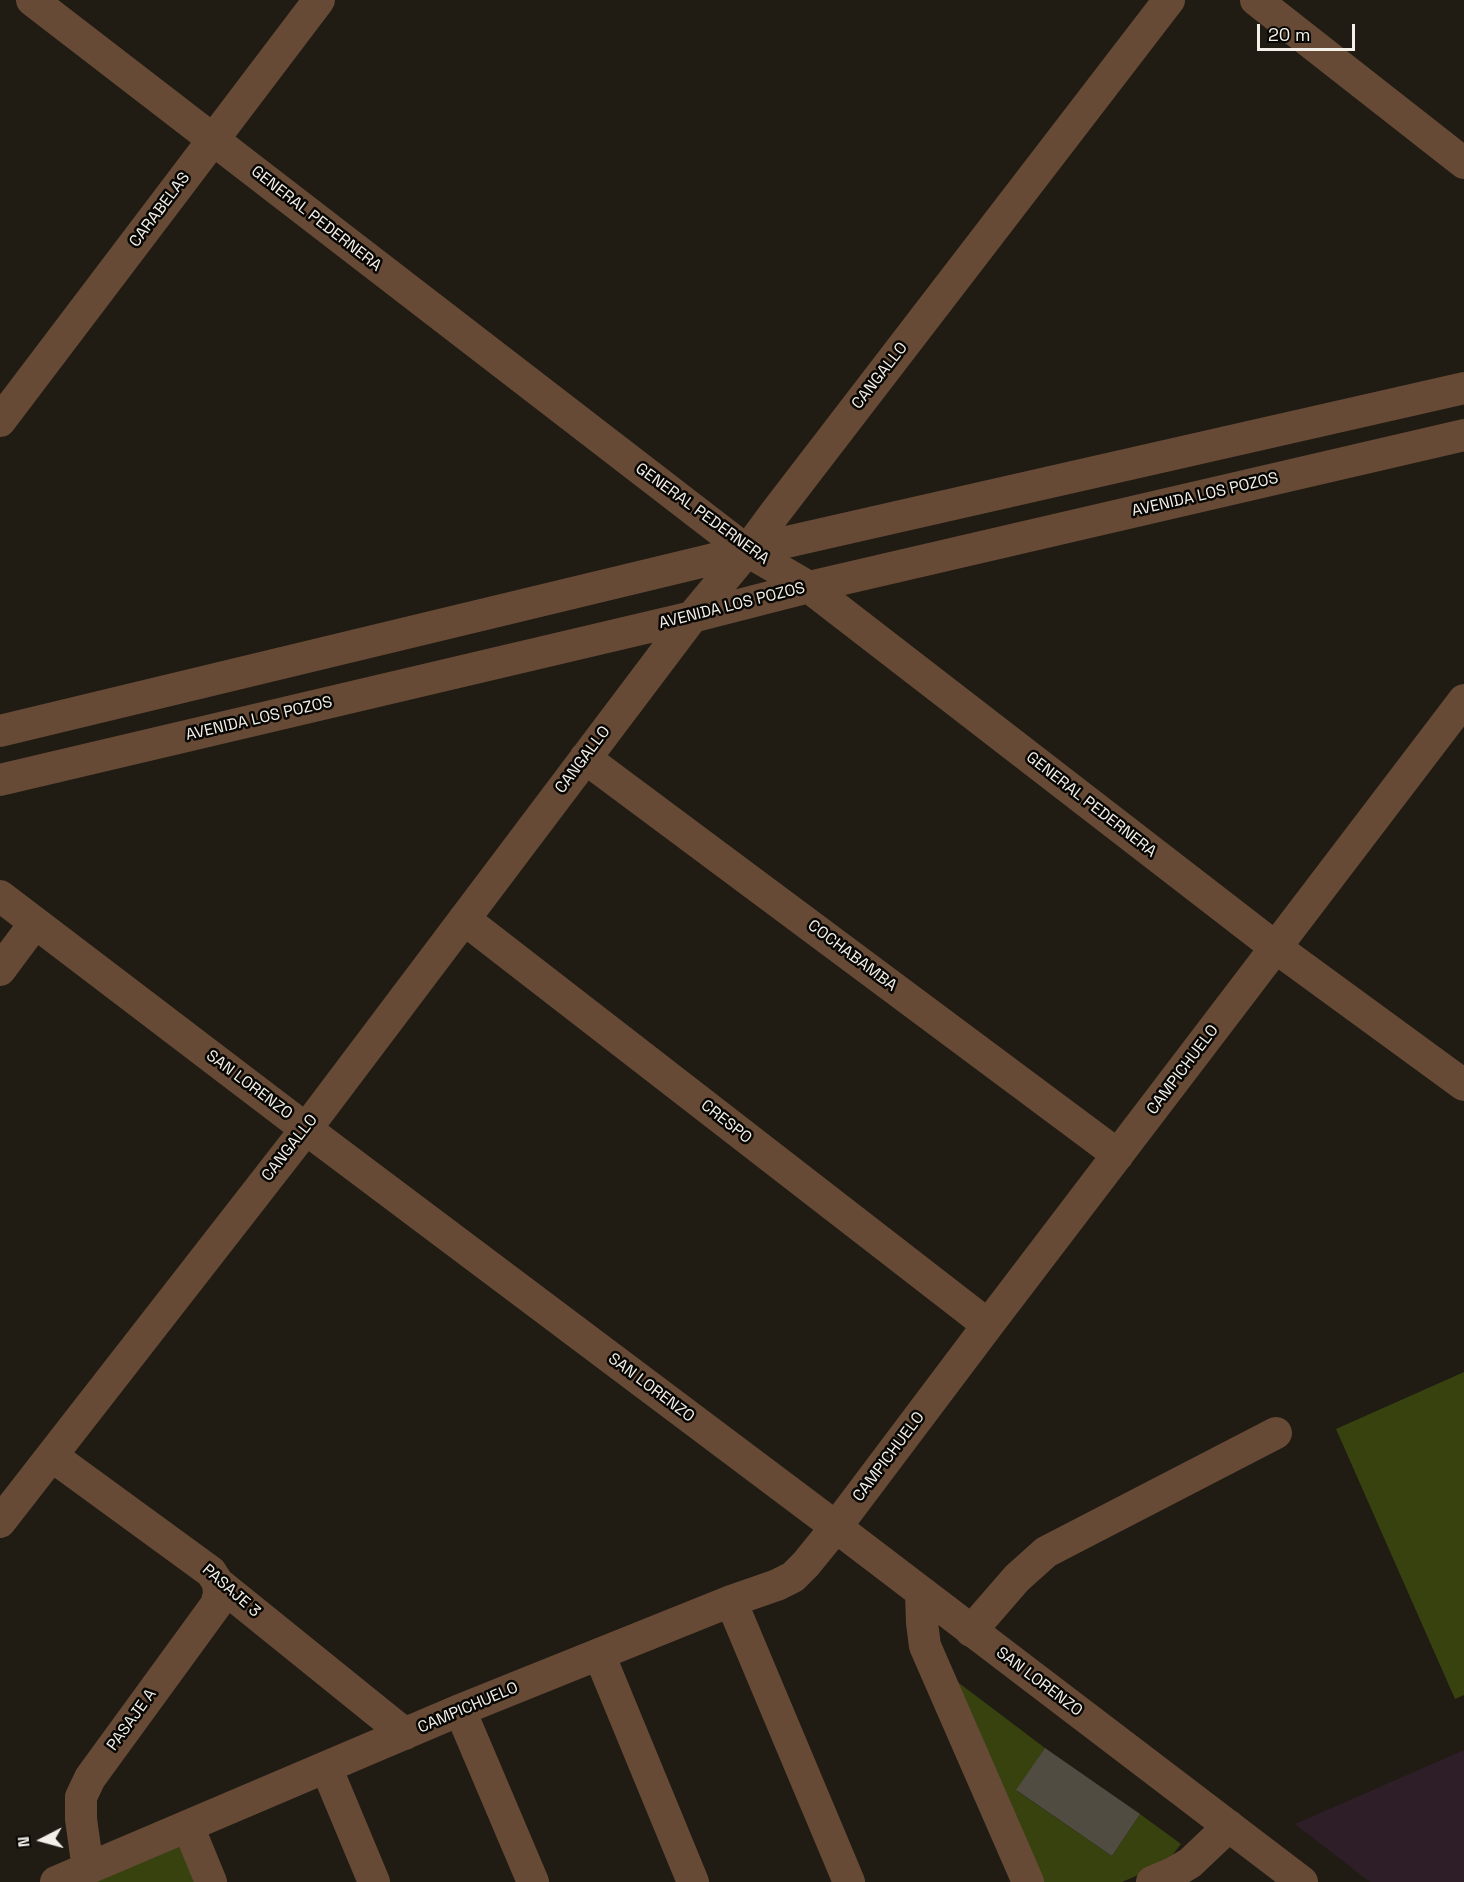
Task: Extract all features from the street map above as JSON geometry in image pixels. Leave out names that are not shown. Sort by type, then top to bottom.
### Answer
[{"type":"street","name":"GENERAL PEDERNERA","points":[[32,0],[747,551],[808,587],[1275,947],[1464,1085]]},
{"type":"street","name":"CARABELAS","points":[[0,421],[320,0]]},
{"type":"street","name":"CANGALLO","points":[[0,1522],[306,1129],[692,617],[747,551],[1169,0]]},
{"type":"street","points":[[1256,0],[1464,164]]},
{"type":"street","points":[[0,731],[747,551],[1464,388]]},
{"type":"street","name":"AVENIDA LOS POZOS","points":[[0,780],[692,617],[808,587],[1464,435]]},
{"type":"street","name":"CAMPICHUELO","points":[[56,1882],[460,1710],[793,1577],[836,1527],[1464,699]]},
{"type":"street","name":"COCHABAMBA","points":[[585,758],[1118,1155]]},
{"type":"street","name":"SAN LORENZO","points":[[0,896],[1302,1882]]},
{"type":"street","name":"CRESPO","points":[[464,919],[988,1325]]},
{"type":"street","points":[[0,970],[35,923]]},
{"type":"street","points":[[971,1631],[1017,1578],[1046,1552],[1276,1433]]},
{"type":"street","name":"PASAJE 3","points":[[52,1456],[211,1572],[218,1583],[405,1734]]},
{"type":"street","name":"PASAJE A","points":[[88,1869],[81,1819],[81,1797],[90,1778],[216,1605],[219,1594],[218,1583]]},
{"type":"street","points":[[921,1592],[925,1646],[1028,1882]]},
{"type":"street","points":[[730,1601],[849,1882]]},
{"type":"street","points":[[599,1654],[693,1882]]},
{"type":"street","points":[[460,1710],[533,1882]]},
{"type":"street","points":[[326,1767],[374,1882]]},
{"type":"street","points":[[188,1826],[211,1882]]},
{"type":"street","points":[[1152,1882],[1190,1863],[1229,1826]]},
{"type":"shaded area","points":[[1464,1750],[1464,1882],[1370,1882],[1295,1824]]},
{"type":"green space","points":[[1464,1372],[1464,1695],[1455,1699],[1336,1429]]},
{"type":"green space","points":[[951,1677],[1045,1748],[1017,1791],[1112,1856],[1140,1814],[1181,1844],[1166,1863],[1122,1882],[1039,1882]]},
{"type":"green space","points":[[182,1844],[196,1882],[96,1882]]},
{"type":"building","points":[[1045,1748],[1140,1814],[1112,1856],[1016,1790]]}]
